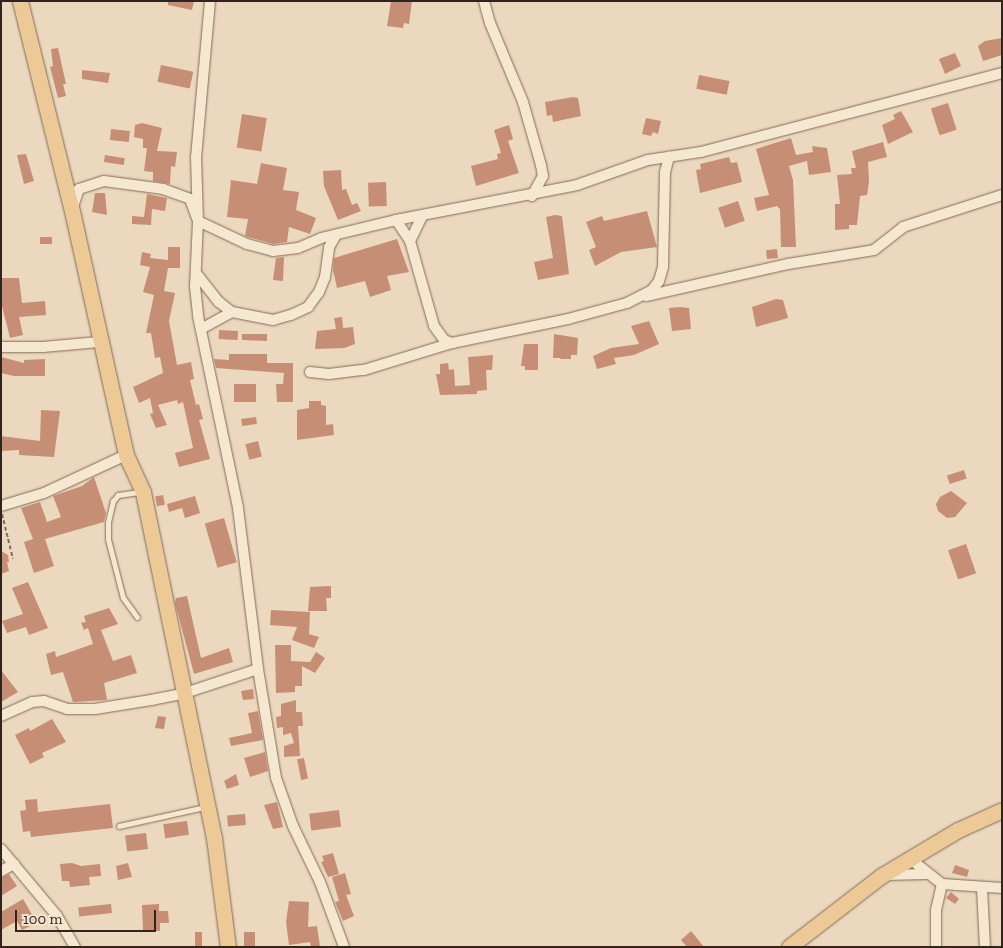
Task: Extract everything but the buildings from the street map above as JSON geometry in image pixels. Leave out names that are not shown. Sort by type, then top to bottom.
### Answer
[{"type":"main road","points":[[20,1],[72,211],[99,342],[126,455],[143,492],[182,694],[208,806],[223,893],[228,947]]},
{"type":"main road","points":[[789,947],[881,876],[909,858],[1002,810]]},
{"type":"street","points":[[210,1],[196,157],[198,221],[196,273],[201,329],[238,508],[258,669],[276,778],[293,826],[320,882],[344,947]]},
{"type":"street","points":[[484,1],[490,23],[523,102],[543,176],[561,188]]},
{"type":"street","points":[[72,211],[79,189],[104,181],[162,188],[190,199],[198,221],[247,244],[272,250],[298,248],[336,235],[396,220],[532,196],[648,160],[701,152],[1002,73]]},
{"type":"street","points":[[640,298],[659,281],[663,267],[665,172],[669,157]]},
{"type":"street","points":[[532,196],[543,176]]},
{"type":"street","points":[[310,372],[329,374],[364,370],[452,343],[604,310],[640,298],[788,264],[874,250],[903,227],[1002,195]]},
{"type":"street","points":[[410,241],[422,216]]},
{"type":"street","points":[[396,220],[410,241],[438,336],[452,343]]},
{"type":"street","points":[[196,273],[218,302],[232,312],[272,320],[308,307],[319,292],[325,276],[329,247],[336,235]]},
{"type":"street","points":[[201,329],[232,312]]},
{"type":"street","points":[[1,347],[51,347],[99,342]]},
{"type":"street","points":[[1,508],[44,492],[126,455]]},
{"type":"street","points":[[1,716],[32,702],[44,701],[67,709],[95,709],[182,694],[258,669]]},
{"type":"street","points":[[1,849],[57,916],[74,947]]},
{"type":"street","points":[[909,858],[926,874],[942,884],[1002,888]]},
{"type":"street","points":[[1,871],[14,864]]},
{"type":"street","points":[[881,876],[926,874]]},
{"type":"street","points":[[936,947],[936,910],[942,884]]},
{"type":"street","points":[[982,888],[984,947]]},
{"type":"lane","points":[[137,616],[123,598],[108,539],[108,522],[113,501],[118,495],[143,492]]},
{"type":"lane","points":[[119,826],[208,806]]},
{"type":"path","points":[[1,508],[13,559]]}]
